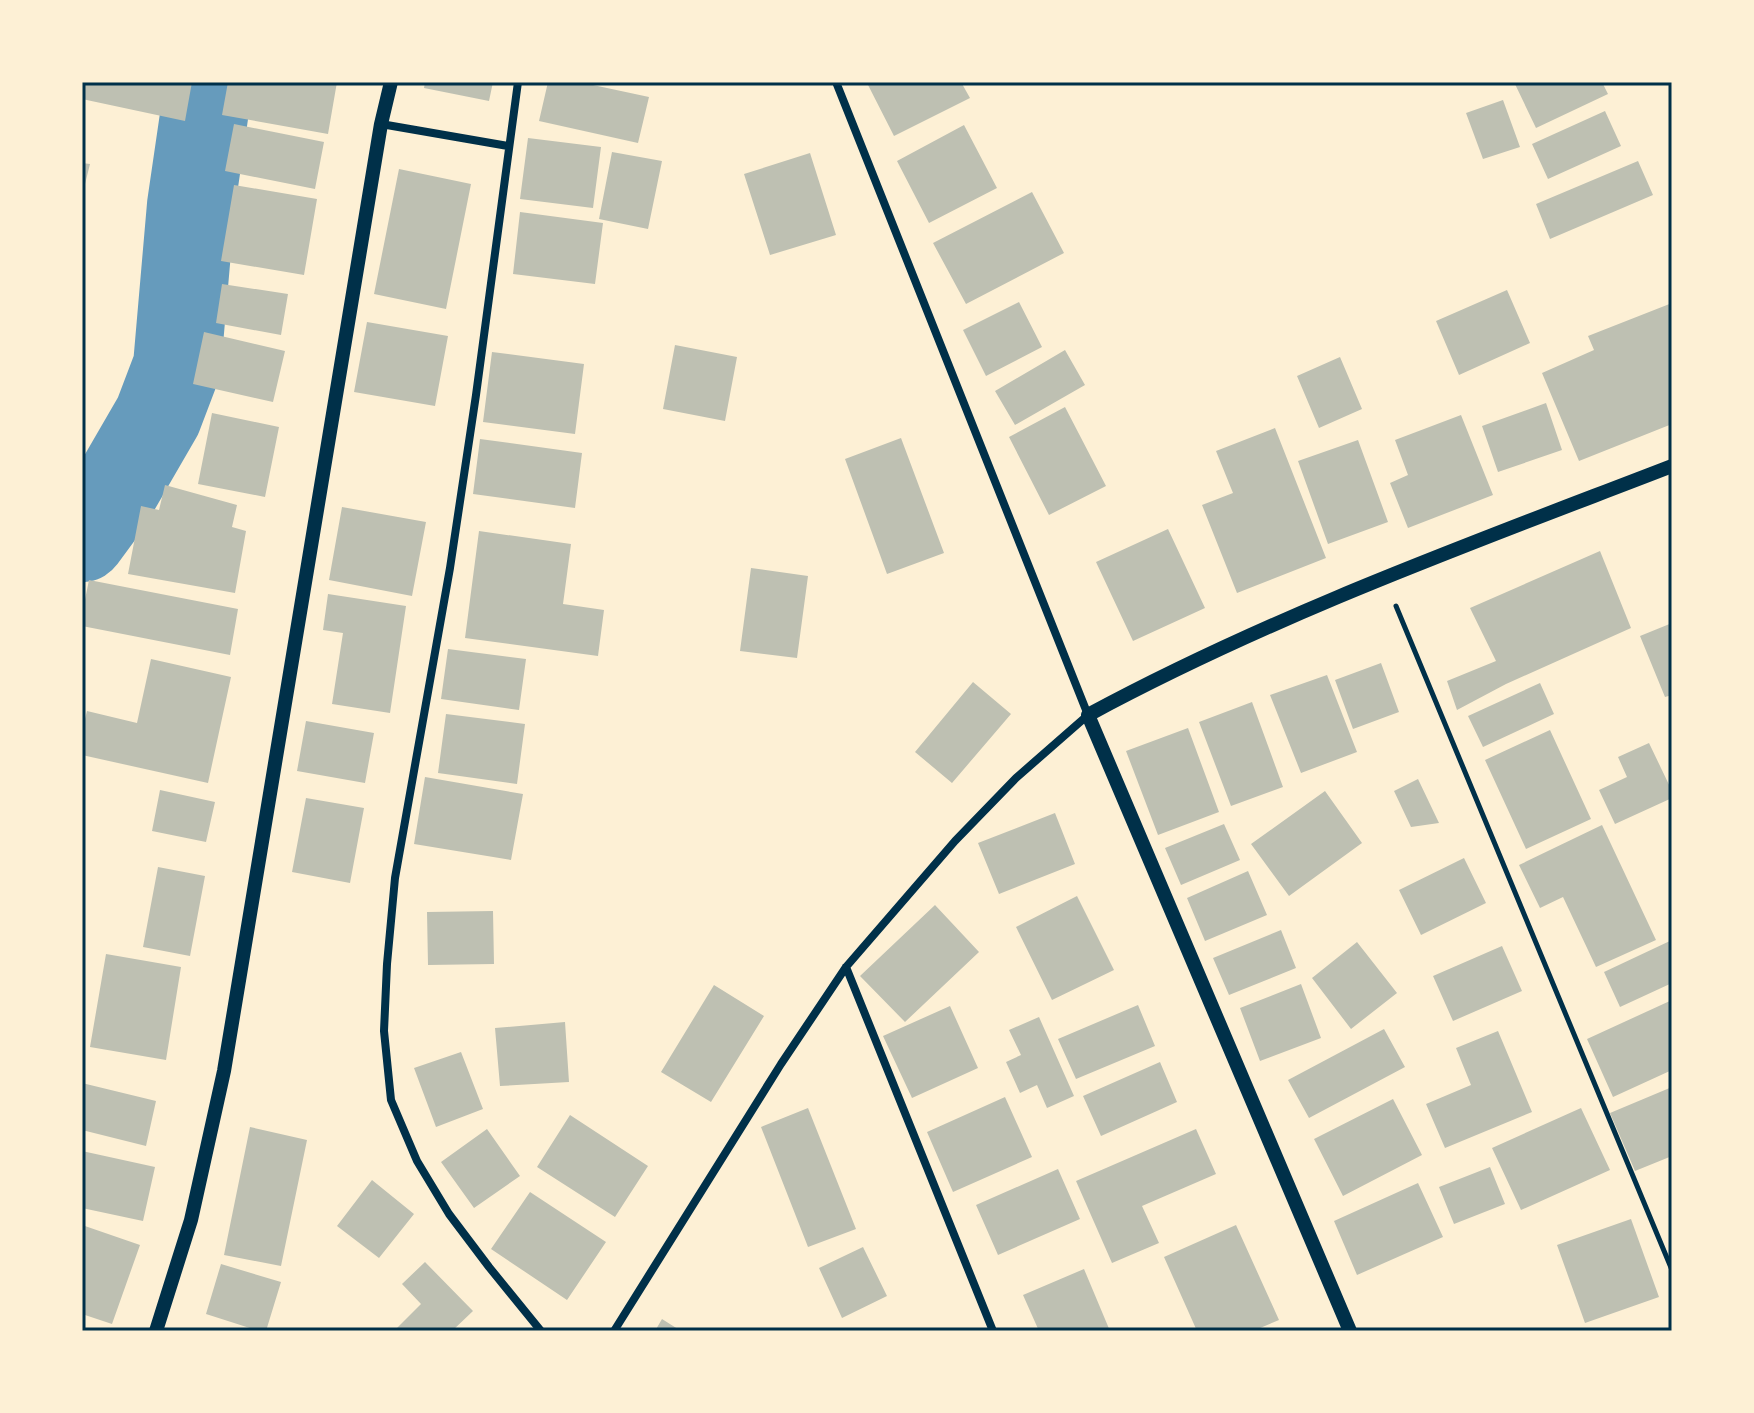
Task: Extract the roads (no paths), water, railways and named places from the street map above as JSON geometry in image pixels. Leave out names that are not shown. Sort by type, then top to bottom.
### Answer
[{"type":"street","points":[[156,1331],[191,1220],[224,1071],[381,124],[391,82]]},
{"type":"street","points":[[518,82],[450,568],[395,878],[384,1031],[391,1100],[417,1161],[449,1214],[541,1331]]},
{"type":"street","points":[[836,82],[1088,715],[1350,1331]]},
{"type":"street","points":[[381,124],[508,146]]},
{"type":"street","points":[[614,1331],[781,1064],[846,967],[955,841],[1016,778],[1088,715],[1162,676],[1384,578],[1672,466]]},
{"type":"street","points":[[846,967],[993,1331]]},
{"type":"waterway","points":[[82,538],[107,504],[158,416],[177,366],[191,205],[209,82]]}]
